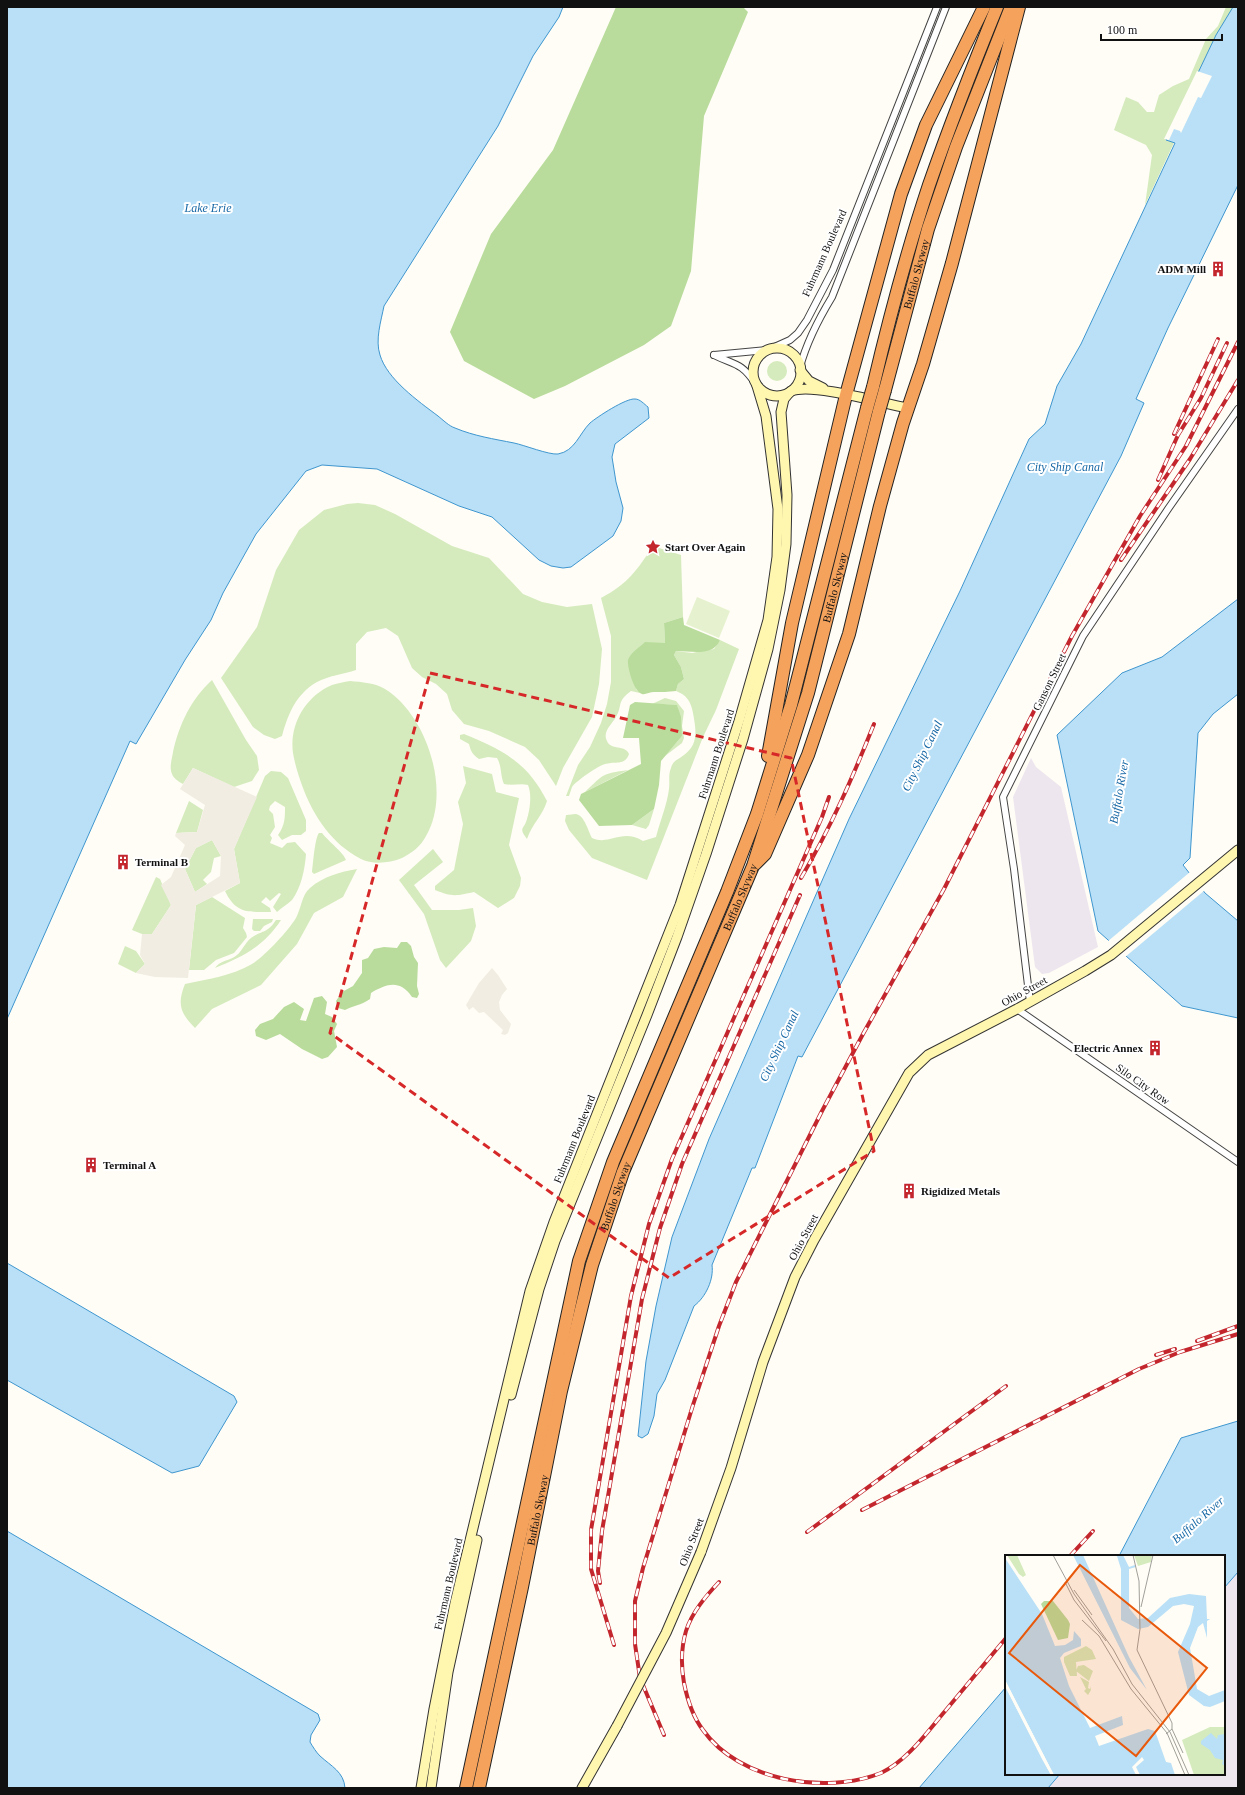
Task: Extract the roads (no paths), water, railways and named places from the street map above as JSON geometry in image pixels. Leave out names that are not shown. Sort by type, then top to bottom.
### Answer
[{"type":"highway","points":[[757,814],[792,623],[846,396],[901,194],[926,125],[984,7]]},
{"type":"highway","name":"Buffalo Skyway","points":[[479,1788],[522,1587],[561,1391],[592,1265],[622,1172],[708,953],[708,938],[757,814],[791,705],[873,387],[886,330],[929,186],[972,68],[997,7]]},
{"type":"highway","name":"Buffalo Skyway","points":[[466,1788],[534,1464],[580,1261],[613,1162],[708,953],[720,943],[753,866],[808,693],[879,411],[928,229],[956,147],[1011,7]]},
{"type":"highway","points":[[753,866],[766,854],[808,755],[849,634],[880,506],[907,408],[923,364],[952,263],[1019,7]]},
{"type":"street","name":"Fuhrmann Boulevard","points":[[773,610],[777,557],[778,509],[767,421],[753,376],[753,366],[758,356],[768,349],[790,340],[798,333],[807,320],[832,270],[937,7]]},
{"type":"street","name":"Fuhrmann Boulevard","points":[[421,1788],[438,1710],[455,1603],[510,1387],[530,1291],[554,1222],[683,906],[768,620],[773,610],[786,544],[787,495],[781,412],[784,399],[797,384],[805,348],[815,325],[832,297],[887,153],[946,7]]},
{"type":"street","points":[[880,150],[887,153]]},
{"type":"street","points":[[829,391],[807,389],[781,395],[770,395],[756,385],[748,372],[742,367],[714,355],[779,348],[789,351],[796,358],[800,369],[809,381],[829,391],[846,396],[907,408]]},
{"type":"street","name":"Ganson Street","points":[[1030,1002],[1014,869],[1003,797],[1083,636],[1168,509],[1238,409]]},
{"type":"street","name":"Ohio Street","points":[[582,1788],[618,1726],[666,1633],[702,1552],[731,1468],[763,1362],[795,1277],[814,1240],[909,1072],[928,1055],[1017,1010],[1111,955],[1238,850]]},
{"type":"street","name":"Silo City Row","points":[[1017,1010],[1238,1162]]},
{"type":"street","name":"Fuhrmann Boulevard","points":[[431,1788],[438,1710]]},
{"type":"water","name":"Lake Erie","points":[[7,7],[563,7],[559,17],[533,56],[498,126],[384,306],[379,330],[378,343],[380,355],[389,373],[404,389],[451,426],[462,431],[549,453],[558,454],[569,449],[573,446],[590,423],[625,401],[637,399],[640,401],[648,407],[649,418],[615,444],[612,457],[616,482],[623,508],[621,521],[613,536],[571,567],[563,568],[551,566],[539,560],[492,517],[459,506],[377,469],[322,465],[306,471],[256,534],[223,593],[211,620],[185,660],[136,744],[130,741],[7,1019]]},
{"type":"water","name":"City Ship Canal","points":[[1233,7],[1238,7],[1238,185],[1168,328],[1136,399],[1144,403],[1121,456],[802,1057],[798,1056],[755,1168],[752,1168],[712,1265],[712,1276],[708,1287],[702,1298],[694,1306],[665,1380],[657,1394],[654,1416],[648,1434],[642,1438],[638,1436],[646,1361],[656,1306],[672,1237],[709,1139],[849,819],[960,591],[1029,439],[1045,424],[1057,386],[1081,344],[1175,143],[1166,140],[1216,35]]},
{"type":"water","name":"Buffalo River","points":[[1238,599],[1238,694],[1213,714],[1198,733],[1190,858],[1183,865],[1205,893],[1238,921],[1238,1018],[1182,1006],[1098,931],[1057,735],[1122,673],[1162,657]]},
{"type":"water","points":[[7,1263],[234,1396],[237,1402],[199,1466],[172,1473],[7,1380]]},
{"type":"water","name":"Buffalo River","points":[[1238,1421],[1238,1572],[1225,1587],[1225,1555],[1120,1555],[1181,1438]]},
{"type":"water","points":[[7,1531],[318,1714],[320,1720],[311,1735],[310,1742],[319,1754],[340,1773],[345,1788],[7,1788]]},
{"type":"water","points":[[1005,1688],[1005,1775],[1059,1775],[1048,1788],[919,1788]]},
{"type":"railway","points":[[1174,434],[1218,339]]},
{"type":"railway","points":[[664,1735],[640,1678],[635,1644],[635,1601],[643,1568],[693,1405],[719,1326],[736,1282],[822,1111],[944,889],[1072,636],[1140,516],[1186,446],[1238,342]]},
{"type":"railway","points":[[1158,480],[1178,435],[1201,398],[1227,343]]},
{"type":"railway","points":[[1121,560],[1190,459],[1238,380]]},
{"type":"railway","points":[[801,878],[822,840],[858,764],[874,724]]},
{"type":"railway","points":[[614,1645],[591,1569],[591,1530],[631,1296],[649,1224],[672,1159],[822,817],[829,797]]},
{"type":"railway","points":[[600,1583],[598,1571],[602,1531],[642,1299],[660,1228],[682,1164],[800,895]]},
{"type":"railway","points":[[1197,1341],[1238,1326]]},
{"type":"railway","points":[[862,1510],[1139,1369],[1180,1352],[1238,1334]]},
{"type":"railway","points":[[1156,1355],[1175,1349]]},
{"type":"railway","points":[[807,1532],[1006,1386]]},
{"type":"railway","points":[[1071,1555],[1093,1531]]},
{"type":"railway","points":[[719,1582],[696,1611],[684,1637],[682,1650],[682,1670],[689,1701],[699,1725],[719,1747],[738,1761],[760,1772],[784,1779],[810,1783],[835,1783],[859,1780],[881,1773],[891,1767],[900,1761],[916,1745],[1005,1639]]},
{"type":"place","name":"ADM Mill","points":[[1218,269]]},
{"type":"place","name":"Start Over Again","points":[[653,547]]},
{"type":"place","name":"Terminal B","points":[[123,862]]},
{"type":"place","name":"Electric Annex","points":[[1155,1048]]},
{"type":"place","name":"Terminal A","points":[[91,1165]]},
{"type":"place","name":"Rigidized Metals","points":[[909,1191]]}]
